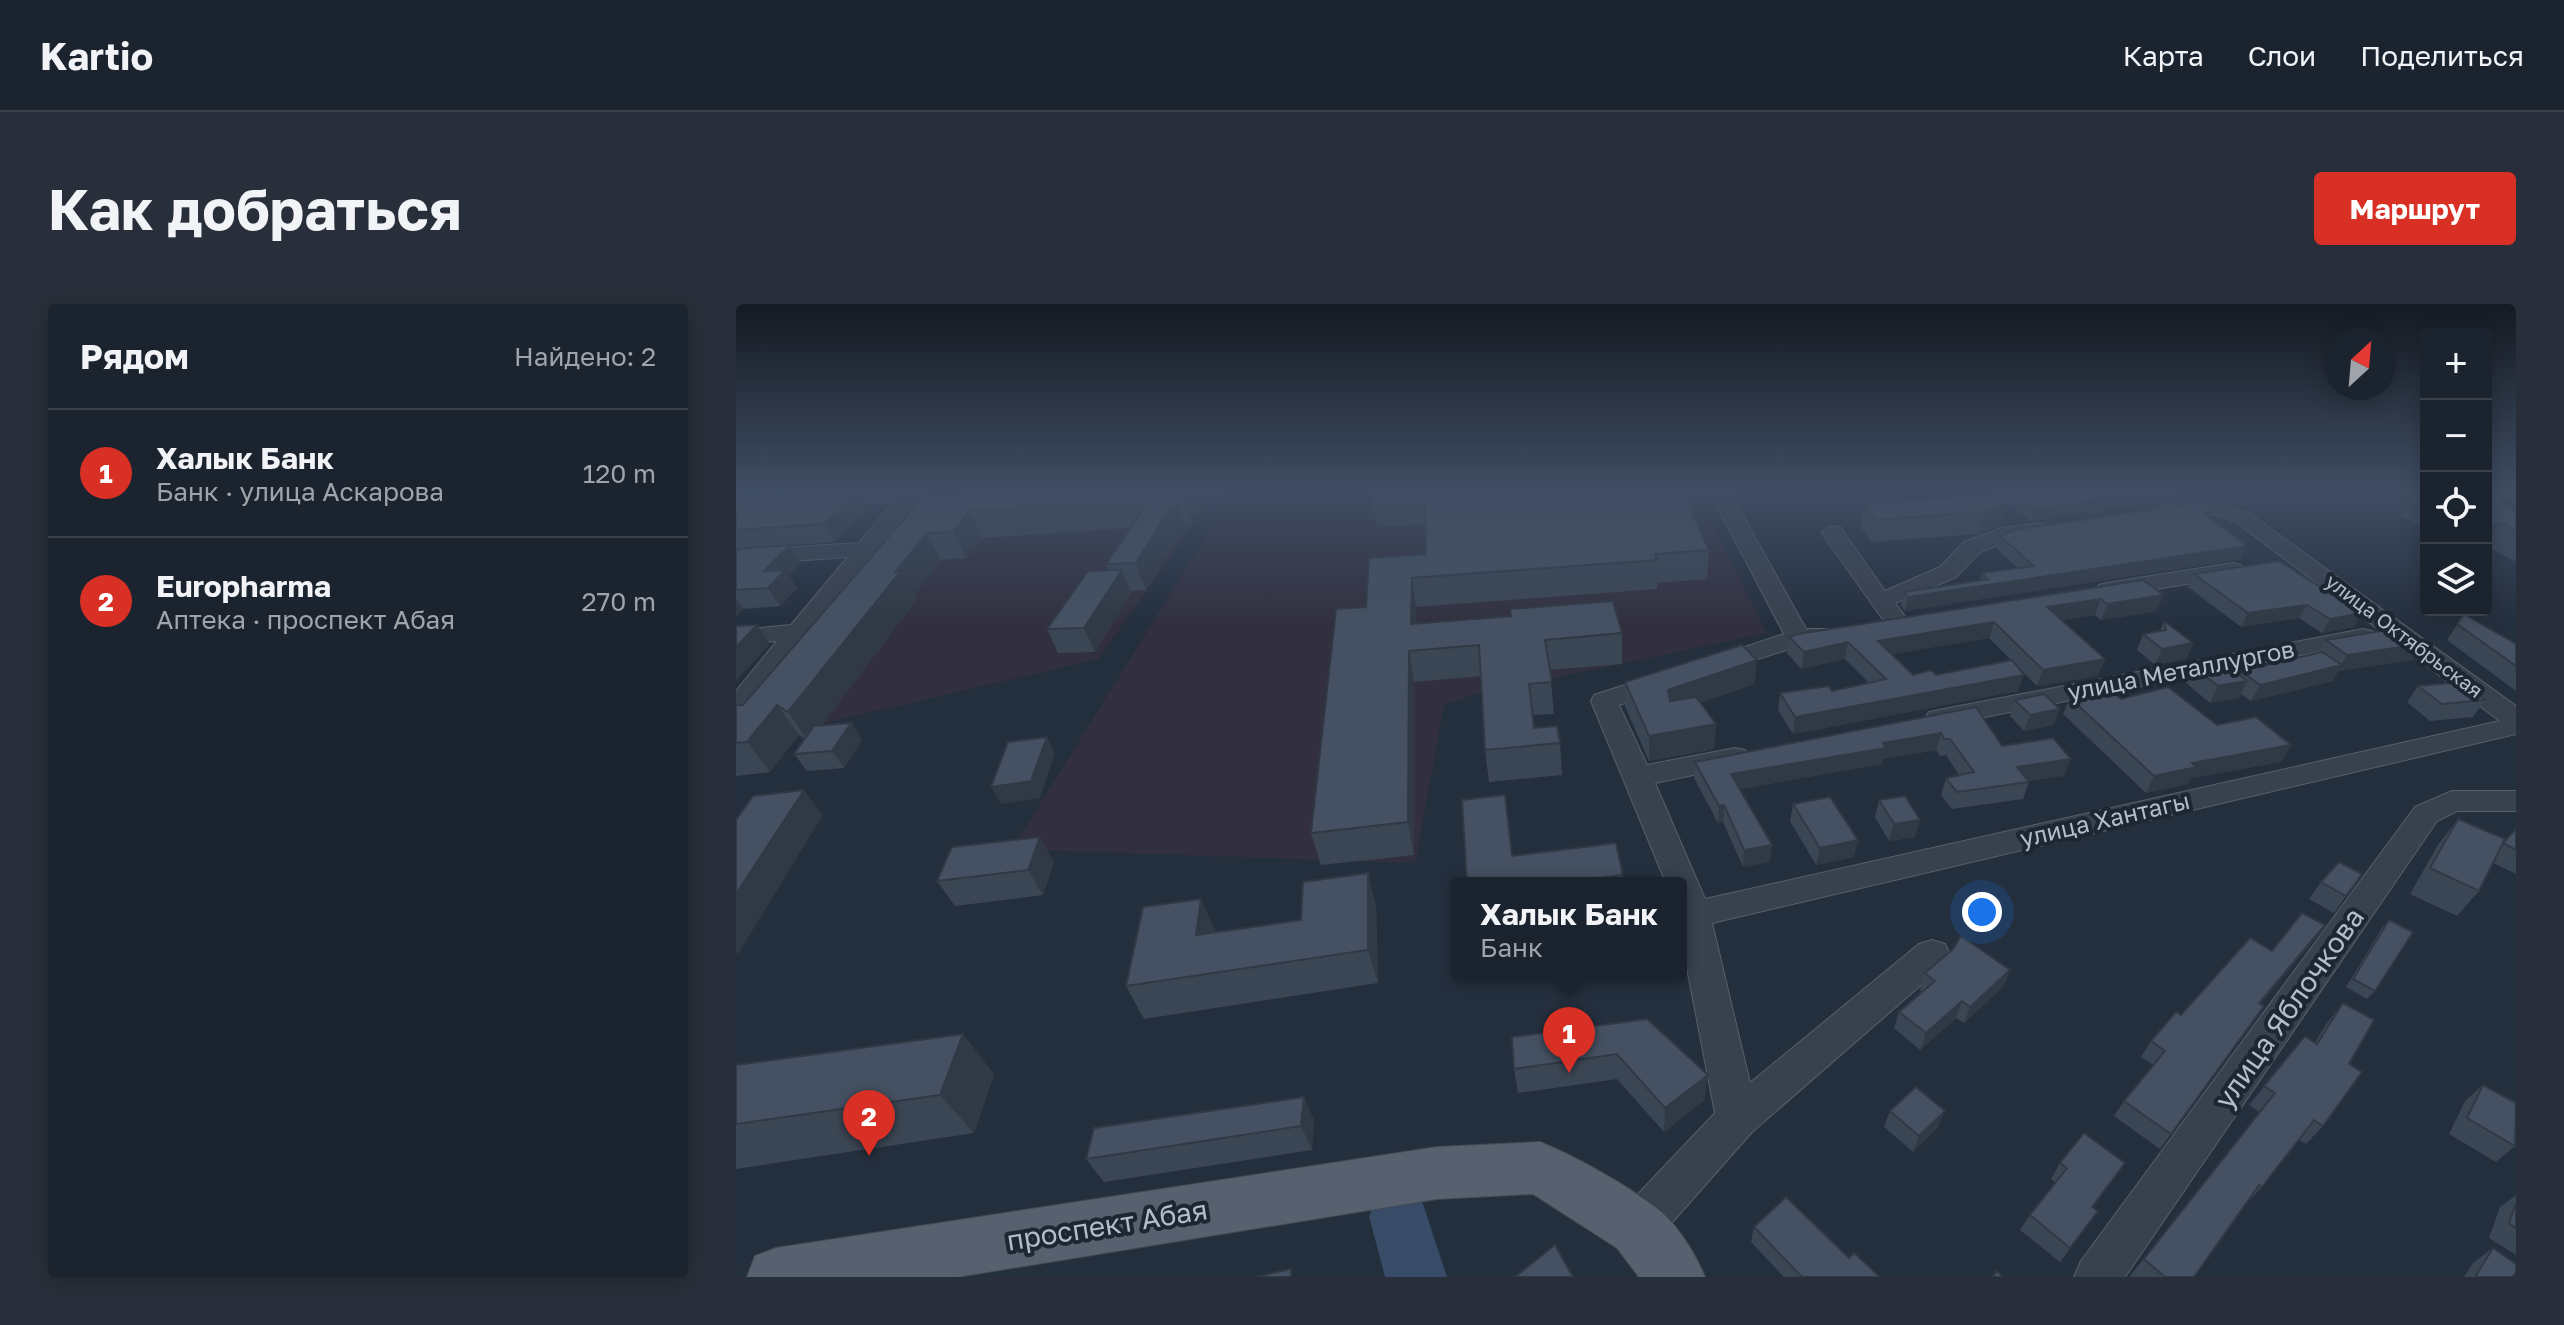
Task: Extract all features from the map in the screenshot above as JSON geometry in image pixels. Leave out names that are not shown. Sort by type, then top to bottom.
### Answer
[{"type":"main road","name":"проспект Абая","points":[[776,1277],[1437,1173],[1540,1168],[1637,1228],[1676,1277]]},
{"type":"street","points":[[736,708],[879,534]]},
{"type":"street","points":[[1742,534],[1798,638]]},
{"type":"street","points":[[1679,877],[1657,815],[1635,777],[1604,701],[1798,638],[1906,622],[1881,601],[1834,534]]},
{"type":"street","points":[[1881,601],[1948,572],[1972,547],[2005,534]]},
{"type":"street","name":"улица Октябрьская","points":[[2266,534],[2511,715],[2515,723]]},
{"type":"street","points":[[736,558],[867,549]]},
{"type":"street","points":[[2084,593],[2301,559]]},
{"type":"street","name":"улица Металлургов","points":[[1915,722],[2396,629]]},
{"type":"street","points":[[736,637],[801,632]]},
{"type":"street","name":"улица Хантагы","points":[[1692,915],[2511,727],[2515,723]]},
{"type":"street","points":[[1635,777],[1759,753]]},
{"type":"street","name":"улица Яблочкова","points":[[2097,1277],[2426,814],[2452,801],[2516,801]]},
{"type":"street","points":[[1687,901],[1737,1119]]},
{"type":"street","points":[[1637,1228],[1737,1119],[1932,954]]},
{"type":"shaded area","points":[[927,534],[1187,534],[1098,659],[743,742]]},
{"type":"shaded area","points":[[1207,534],[1718,534],[1766,633],[1470,696],[1444,705],[1415,863],[1012,849]]},
{"type":"building","points":[[891,534],[926,534],[895,572],[901,571],[788,712],[777,705],[747,742],[736,743],[736,705],[743,705]]},
{"type":"building","points":[[1126,534],[1154,534],[1136,563],[1106,564]]},
{"type":"building","points":[[1426,534],[1702,534],[1709,550],[1655,554],[1657,560],[1412,578],[1411,624],[1511,616],[1510,609],[1613,601],[1622,633],[1545,640],[1552,682],[1529,684],[1534,728],[1557,726],[1560,743],[1485,750],[1479,645],[1409,651],[1408,822],[1311,833],[1336,609],[1366,607],[1369,558],[1426,554]]},
{"type":"building","points":[[2232,534],[2247,546],[1908,597],[1904,592],[1988,579],[1982,573],[2034,566],[2000,536]]},
{"type":"building","points":[[790,545],[764,571],[785,570],[768,588],[736,590],[736,549]]},
{"type":"building","points":[[2279,561],[2362,613],[2330,619],[2307,605],[2248,613],[2194,574]]},
{"type":"building","points":[[1122,570],[1084,628],[1047,629],[1088,571]]},
{"type":"building","points":[[2143,580],[2163,595],[2107,604],[2101,599],[2047,607],[2105,659],[2043,670],[1994,622],[1878,641],[1913,675],[1931,670],[1936,675],[2012,660],[2024,675],[1795,717],[1780,693],[1829,686],[1832,691],[1886,679],[1848,642],[1804,652],[1789,637],[1798,634]]},
{"type":"building","points":[[2463,616],[2467,616],[2516,644],[2516,666],[2457,624]]},
{"type":"building","points":[[2164,621],[2193,643],[2162,649],[2143,634],[2166,630]]},
{"type":"building","points":[[757,625],[736,647],[736,626]]},
{"type":"building","points":[[2399,628],[2423,644],[2347,655],[2326,640]]},
{"type":"building","points":[[1742,645],[1757,660],[1668,690],[1670,701],[1696,697],[1716,724],[1649,736],[1625,682]]},
{"type":"building","points":[[2322,652],[2342,665],[2260,685],[2241,671]]},
{"type":"building","points":[[2221,660],[2247,681],[2218,686],[2192,665]]},
{"type":"building","points":[[2461,682],[2485,700],[2442,704],[2418,686]]},
{"type":"building","points":[[2168,687],[2217,725],[2256,717],[2291,745],[2192,763],[2197,767],[2154,776],[2070,698],[2108,689],[2121,699]]},
{"type":"building","points":[[2044,694],[2060,709],[2030,715],[2015,700]]},
{"type":"building","points":[[1976,707],[2002,746],[2053,738],[2071,759],[2017,767],[2029,782],[1957,792],[1946,778],[1974,772],[1950,739],[1944,739],[1941,733],[1883,743],[1886,748],[1731,774],[1772,845],[1744,850],[1724,805],[1719,806],[1695,762]]},
{"type":"building","points":[[851,723],[832,751],[794,754],[814,726]]},
{"type":"building","points":[[1047,737],[1031,781],[991,787],[1008,742]]},
{"type":"building","points":[[804,790],[736,894],[736,820],[753,796]]},
{"type":"building","points":[[1505,795],[1512,856],[1616,843],[1623,875],[1467,877],[1462,800]]},
{"type":"building","points":[[1905,796],[1920,820],[1894,824],[1879,800]]},
{"type":"building","points":[[1830,797],[1858,840],[1820,848],[1793,804]]},
{"type":"building","points":[[2458,819],[2505,839],[2479,891],[2430,868]]},
{"type":"building","points":[[2516,829],[2516,850],[2503,843]]},
{"type":"building","points":[[1040,837],[1028,870],[937,881],[952,847]]},
{"type":"building","points":[[2339,862],[2362,874],[2346,896],[2321,882]]},
{"type":"building","points":[[1368,873],[1368,950],[1126,986],[1143,907],[1201,899],[1196,935],[1301,920],[1303,882]]},
{"type":"building","points":[[2302,913],[2325,925],[2259,1003],[2264,1006],[2171,1134],[2124,1101],[2165,1051],[2151,1041],[2176,1012],[2181,1015],[2250,938],[2272,951]]},
{"type":"building","points":[[2389,920],[2413,932],[2375,991],[2353,979]]},
{"type":"building","points":[[1961,936],[2010,970],[1970,1007],[1962,1001],[1926,1033],[1899,1012],[1935,981],[1925,973],[1953,949]]},
{"type":"building","points":[[2343,1003],[2374,1020],[2349,1064],[2362,1072],[2323,1126],[2314,1120],[2262,1187],[2259,1185],[2194,1277],[2165,1277],[2144,1259],[2275,1093],[2264,1086],[2305,1036],[2317,1044]]},
{"type":"building","points":[[1647,1019],[1708,1075],[1665,1108],[1617,1054],[1514,1069],[1512,1037]]},
{"type":"building","points":[[963,1034],[940,1095],[736,1124],[736,1065]]},
{"type":"building","points":[[2483,1085],[2516,1103],[2515,1146],[2467,1118]]},
{"type":"building","points":[[1916,1087],[1945,1111],[1919,1136],[1890,1111]]},
{"type":"building","points":[[1304,1097],[1301,1126],[1086,1159],[1094,1128]]},
{"type":"building","points":[[2084,1133],[2125,1163],[2092,1207],[2098,1211],[2070,1248],[2030,1215],[2067,1168],[2060,1163]]},
{"type":"building","points":[[1786,1197],[1849,1258],[1854,1253],[1880,1277],[1802,1277],[1754,1227]]},
{"type":"building","points":[[2516,1203],[2516,1228],[2509,1223]]},
{"type":"building","points":[[1555,1245],[1573,1277],[1515,1277]]},
{"type":"building","points":[[2493,1248],[2516,1264],[2516,1277],[2475,1277]]},
{"type":"building","points":[[1291,1269],[1291,1277],[1256,1277]]},
{"type":"waterway","points":[[1399,1216],[1416,1277]]},
{"type":"place","name":"Халык Банк","points":[[1569,1073]]},
{"type":"place","name":"Europharma","points":[[869,1156]]}]
